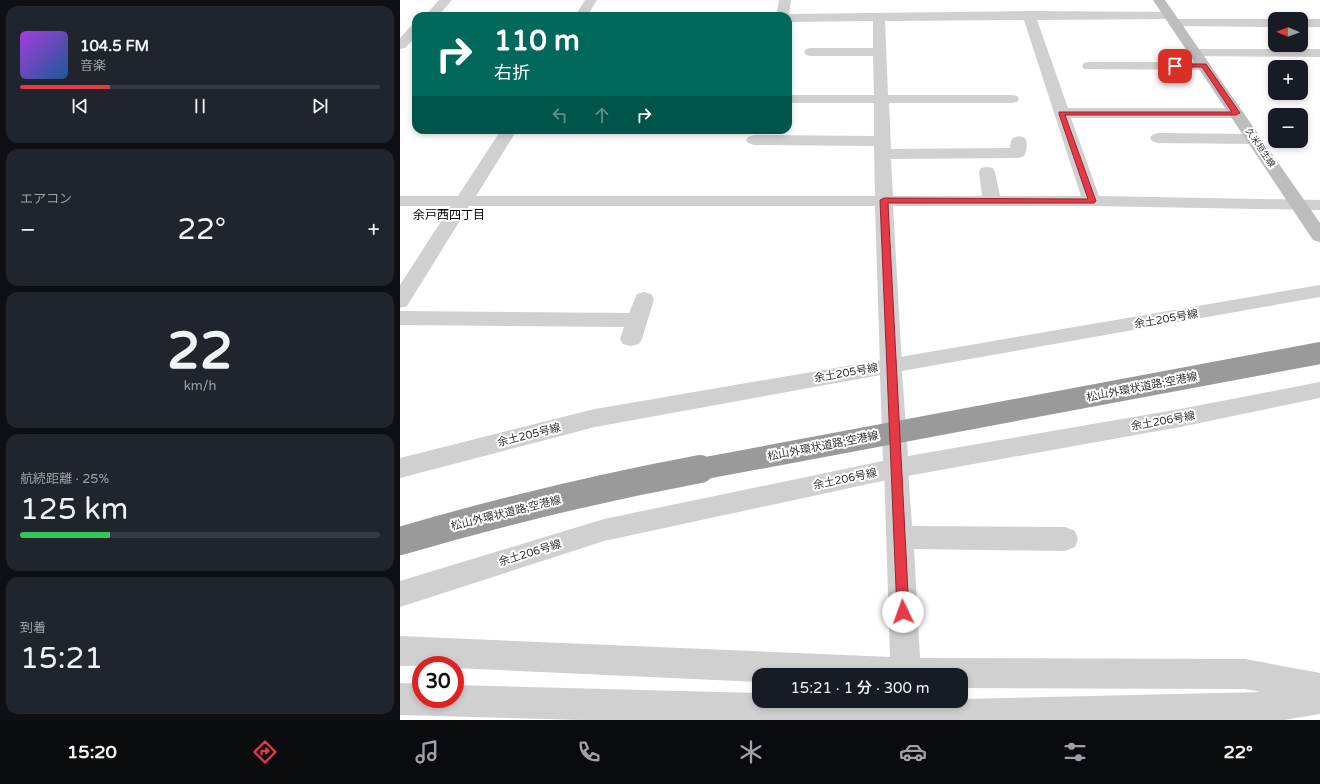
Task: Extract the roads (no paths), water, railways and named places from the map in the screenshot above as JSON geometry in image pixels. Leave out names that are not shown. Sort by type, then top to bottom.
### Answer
[{"type":"highway","name":"松山外環状道路;空港線","points":[[400,541],[468,521],[647,479],[1320,353]]},
{"type":"main road","name":"久米垣生線","points":[[1159,0],[1320,236]]},
{"type":"street","points":[[435,12],[446,0]]},
{"type":"street","points":[[584,12],[591,0]]},
{"type":"street","points":[[783,12],[786,0]]},
{"type":"street","points":[[792,18],[879,17],[947,10],[1268,23]]},
{"type":"street","points":[[1024,12],[1062,114],[1092,201]]},
{"type":"street","points":[[879,17],[884,200],[906,668]]},
{"type":"street","points":[[1308,23],[1320,23]]},
{"type":"street","points":[[400,25],[412,25]]},
{"type":"street","points":[[400,45],[412,33]]},
{"type":"street","points":[[811,52],[880,52]]},
{"type":"street","points":[[1089,66],[1320,53]]},
{"type":"street","points":[[792,99],[1012,99]]},
{"type":"street","points":[[1062,114],[1236,113]]},
{"type":"street","points":[[400,301],[506,134]]},
{"type":"street","points":[[1158,138],[1254,139]]},
{"type":"street","points":[[754,141],[1018,152],[1019,141]]},
{"type":"street","points":[[987,172],[992,201]]},
{"type":"street","points":[[400,201],[690,202],[884,200],[1092,201],[1320,205]]},
{"type":"street","name":"余土205号線","points":[[400,468],[595,418],[1320,291]]},
{"type":"street","points":[[400,318],[634,330],[644,299]]},
{"type":"street","name":"余土206号線","points":[[400,594],[604,530],[896,468],[1180,418],[1320,390]]},
{"type":"street","points":[[899,537],[1065,539]]},
{"type":"street","points":[[400,651],[752,678]]},
{"type":"street","points":[[968,687],[1245,674],[1320,689]]},
{"type":"street","points":[[400,699],[752,693]]},
{"type":"street","points":[[944,708],[962,717],[1257,709],[1320,698]]},
{"type":"district","name":"余戸西四丁目","points":[[449,215]]}]
